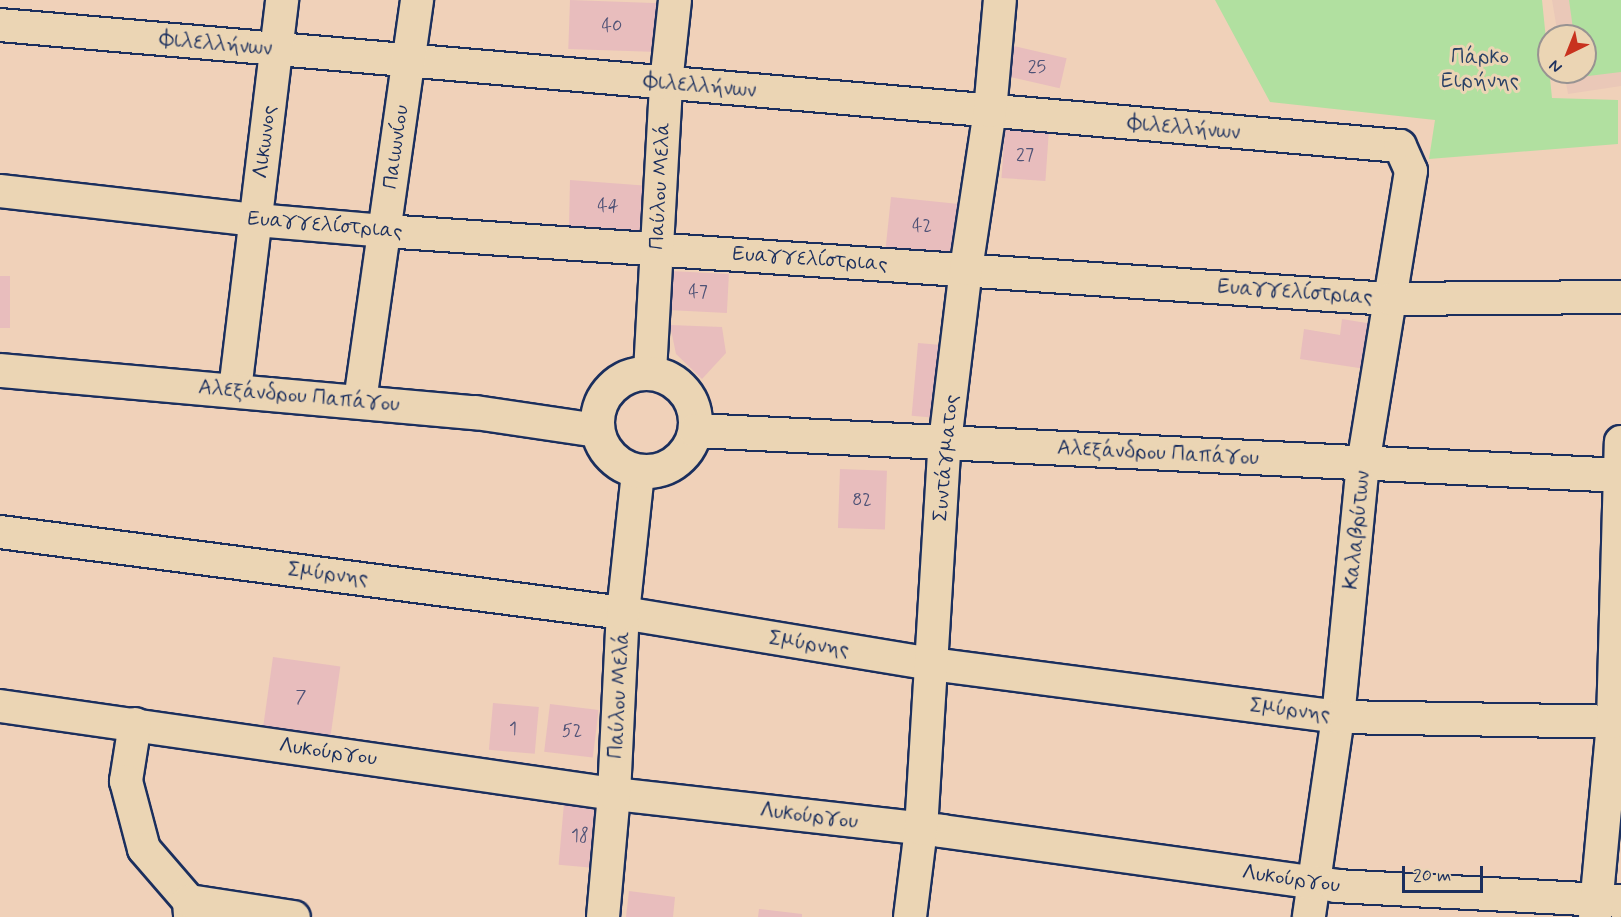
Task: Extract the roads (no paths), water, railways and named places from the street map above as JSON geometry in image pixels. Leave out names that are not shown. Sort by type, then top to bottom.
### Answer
[{"type":"street","name":"Λικωνος","points":[[235,390],[282,0]]},
{"type":"street","name":"Παιωνίου","points":[[360,401],[417,0]]},
{"type":"street","name":"Παύλου Μελά","points":[[650,372],[666,83],[675,0]]},
{"type":"street","name":"Συντάγματος","points":[[910,917],[921,829],[945,442],[966,269],[990,111],[1000,0]]},
{"type":"street","name":"Φιλελλήνων","points":[[0,25],[1400,146]]},
{"type":"street","name":"Καλαβρύτων","points":[[1309,917],[1312,882],[1338,717],[1364,463],[1411,171],[1400,146]]},
{"type":"street","name":"Ευαγγελίστριας","points":[[0,191],[256,220],[384,231],[1390,299],[1621,297]]},
{"type":"street","name":"Αλεξάνδρου Παπάγου","points":[[0,370],[475,412],[597,430]]},
{"type":"street","points":[[650,372],[666,376],[680,385],[690,398],[695,414],[695,430],[682,456],[658,470],[638,472],[618,463],[608,454],[597,430],[598,408],[609,388],[628,375],[650,372]]},
{"type":"street","name":"Αλεξάνδρου Παπάγου","points":[[695,430],[1620,475]]},
{"type":"street","points":[[1604,906],[1617,722],[1621,442]]},
{"type":"street","name":"Παύλου Μελά","points":[[603,917],[614,794],[623,613],[638,472]]},
{"type":"street","name":"Σμύρνης","points":[[0,532],[623,613],[931,664],[1338,717],[1617,722]]},
{"type":"street","name":"Λυκούργου","points":[[0,706],[614,794],[921,829],[1336,886],[1604,906]]},
{"type":"street","points":[[135,724],[126,781],[144,849],[190,909],[294,917]]},
{"type":"park label","name":"Πάρκο Ειρήνης","points":[[1480,69]]}]
